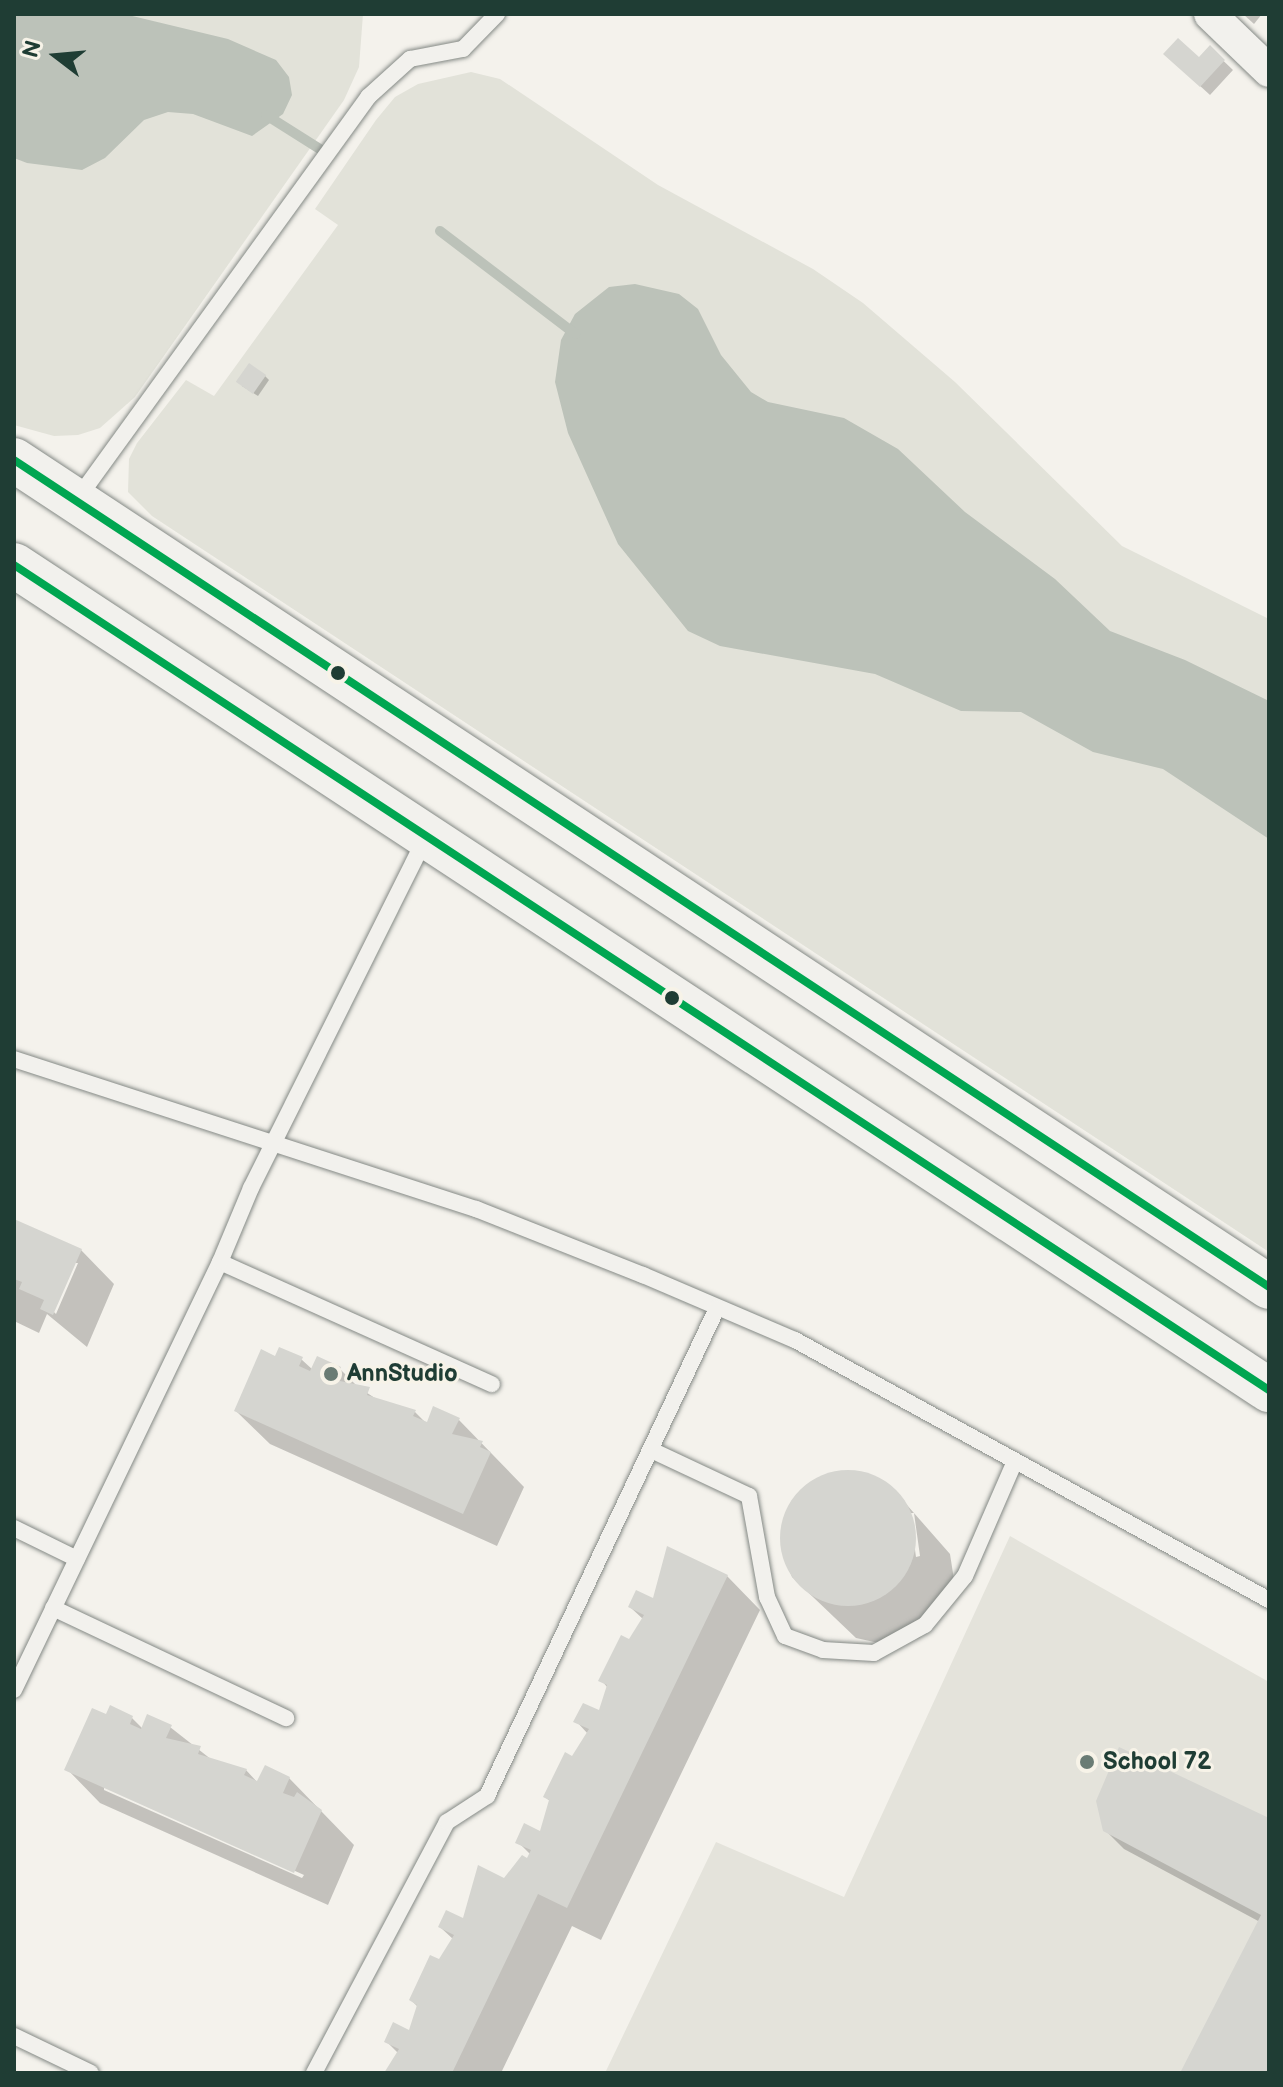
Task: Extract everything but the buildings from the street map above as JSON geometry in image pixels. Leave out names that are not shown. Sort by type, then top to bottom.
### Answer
[{"type":"main road","points":[[14,460],[1269,1287]]},
{"type":"main road","points":[[14,565],[1269,1390]]},
{"type":"street","points":[[1210,14],[1269,71]]},
{"type":"lane","points":[[76,501],[368,97],[410,59],[463,49],[497,14]]},
{"type":"lane","points":[[14,1690],[220,1262],[273,1143],[425,838]]},
{"type":"lane","points":[[14,1059],[476,1209],[795,1340],[1269,1600]]},
{"type":"lane","points":[[220,1262],[492,1384]]},
{"type":"lane","points":[[314,2073],[447,1822],[487,1796],[717,1308]]},
{"type":"lane","points":[[651,1450],[749,1496],[767,1597],[785,1636],[823,1650],[874,1653],[925,1625],[965,1576],[1015,1461]]},
{"type":"lane","points":[[14,1528],[77,1559]]},
{"type":"lane","points":[[53,1608],[286,1718]]},
{"type":"lane","points":[[14,2036],[91,2073]]},
{"type":"shaded area","points":[[14,14],[363,14],[359,67],[344,100],[135,397],[100,428],[78,435],[54,436],[14,425]]},
{"type":"shaded area","points":[[14,14],[124,14],[228,39],[276,60],[289,77],[292,95],[283,114],[252,136],[193,114],[168,112],[144,120],[105,158],[82,170],[27,163],[14,158]]},
{"type":"shaded area","points":[[471,72],[500,79],[658,185],[813,269],[863,303],[955,382],[1122,546],[1269,619],[1269,1252],[152,516],[128,492],[129,459],[137,443],[186,380],[214,396],[338,225],[315,209],[376,120],[395,97],[418,84]]},
{"type":"shaded area","points":[[635,284],[679,294],[698,309],[721,355],[751,392],[768,402],[844,418],[898,449],[965,512],[1055,579],[1110,631],[1185,660],[1269,701],[1269,839],[1163,769],[1093,752],[1021,712],[961,711],[875,674],[720,646],[688,631],[618,544],[568,433],[555,382],[561,340],[575,314],[609,287]]},
{"type":"shaded area","name":"School 72","points":[[1010,1536],[1269,1682],[1269,2073],[605,2073],[716,1842],[844,1897]]},
{"type":"waterway","points":[[266,115],[323,151]]},
{"type":"waterway","points":[[440,231],[575,334]]},
{"type":"transit line","points":[[14,460],[1269,1287]]},
{"type":"transit line","points":[[14,565],[1269,1390]]},
{"type":"place","name":"AnnStudio","points":[[331,1374]]},
{"type":"place","name":"School 72","points":[[1087,1762]]}]
